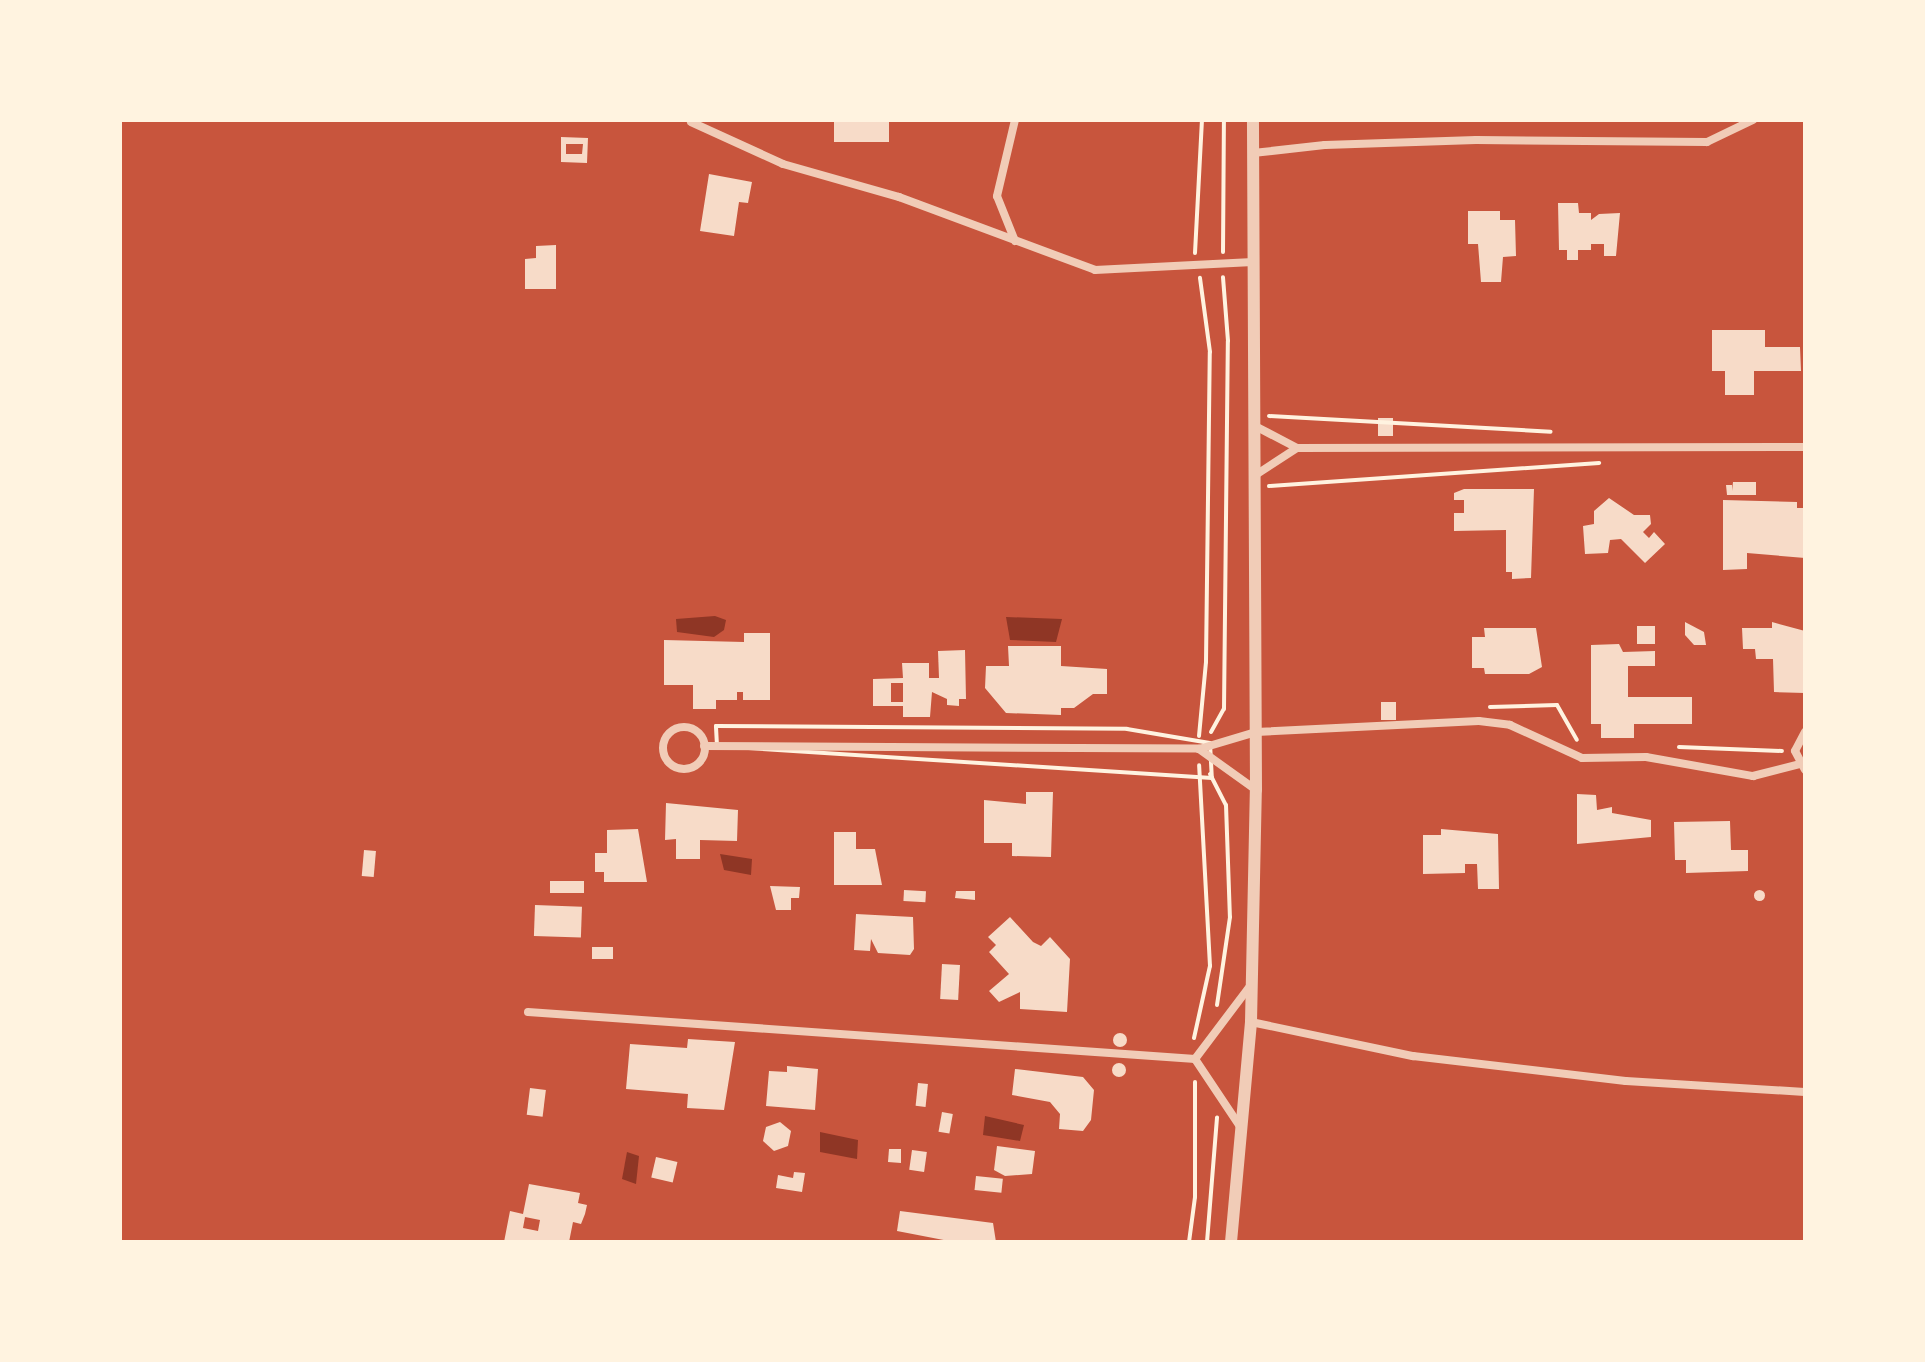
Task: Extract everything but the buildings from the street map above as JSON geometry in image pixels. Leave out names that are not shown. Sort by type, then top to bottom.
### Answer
[{"type":"street","points":[[1015,120],[997,196],[1015,241]]},
{"type":"street","points":[[1231,1242],[1251,1022],[1256,790],[1253,120]]},
{"type":"street","points":[[1253,153],[1325,145],[1476,140],[1707,142],[1753,120]]},
{"type":"street","points":[[691,122],[783,164],[899,197],[1095,270],[1253,262]]},
{"type":"street","points":[[1254,421],[1297,448],[1805,447]]},
{"type":"street","points":[[1254,481],[1297,448]]},
{"type":"street","points":[[704,746],[1199,749],[1256,732],[1479,721],[1510,725],[1582,758],[1646,757],[1743,776],[1802,767],[1796,744],[1805,732]]},
{"type":"street","points":[[686,728],[698,733],[704,746],[702,759],[685,769],[667,761],[662,748],[672,731],[686,728]]},
{"type":"street","points":[[1199,749],[1256,790]]},
{"type":"street","points":[[1195,1059],[1251,985]]},
{"type":"street","points":[[528,1012],[1195,1059]]},
{"type":"street","points":[[1251,1022],[1413,1056],[1626,1081],[1805,1092]]},
{"type":"street","points":[[1195,1059],[1243,1131]]},
{"type":"path","points":[[1189,1242],[1195,1197],[1194,1037],[1210,966],[1199,749],[1206,662],[1210,352],[1198,264],[1202,120]]},
{"type":"path","points":[[1199,749],[1224,709],[1228,341],[1222,263],[1224,120]]},
{"type":"path","points":[[1254,421],[1553,432]]},
{"type":"path","points":[[1254,481],[1616,462]]},
{"type":"path","points":[[1199,749],[1226,805],[1230,917],[1214,1034]]},
{"type":"path","points":[[1207,1242],[1218,1129],[1215,1089]]},
{"type":"shaded area","points":[[715,616],[726,620],[724,630],[714,637],[677,632],[676,619]]},
{"type":"shaded area","points":[[1006,617],[1062,619],[1056,642],[1010,640]]},
{"type":"shaded area","points":[[720,854],[752,859],[751,875],[724,870]]},
{"type":"shaded area","points":[[985,1116],[1024,1125],[1020,1141],[983,1135]]},
{"type":"shaded area","points":[[820,1132],[858,1140],[857,1159],[820,1152]]},
{"type":"shaded area","points":[[627,1152],[639,1156],[636,1184],[622,1179]]}]
